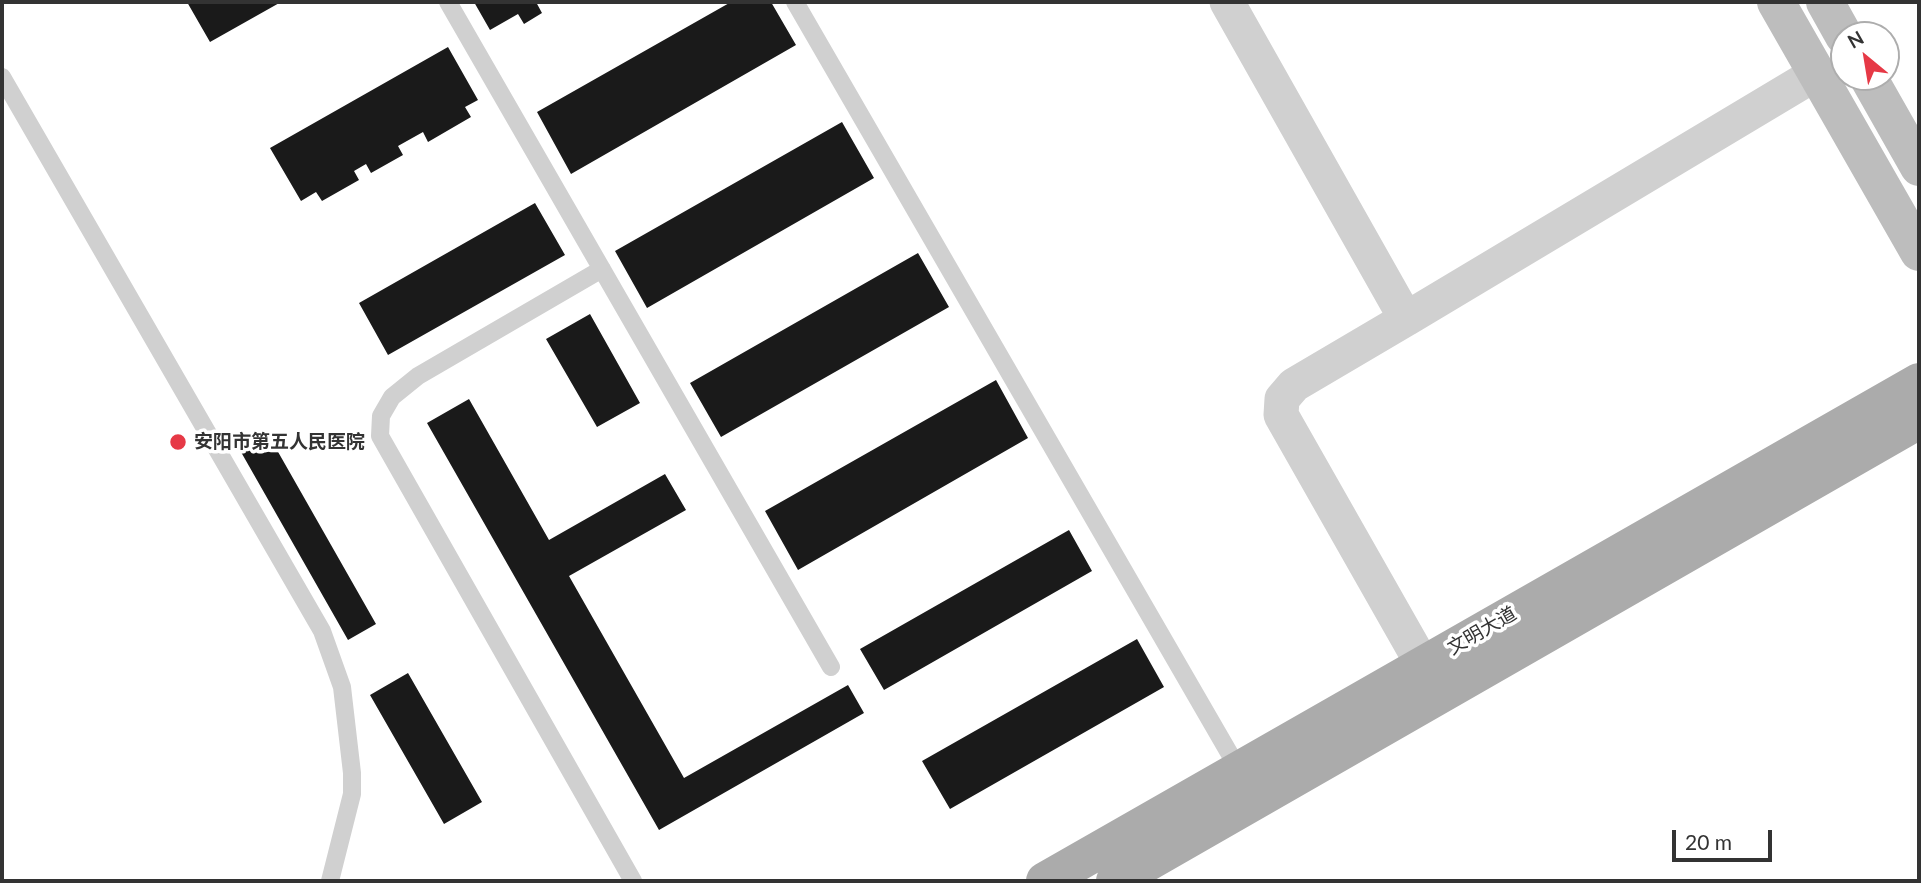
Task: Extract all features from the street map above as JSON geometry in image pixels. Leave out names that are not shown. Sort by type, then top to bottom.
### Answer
[{"type":"main road","name":"文明大道","points":[[1045,881],[1919,382]]},
{"type":"main road","name":"文明大道","points":[[1115,881],[1919,420]]},
{"type":"street","points":[[1227,2],[1406,319]]},
{"type":"street","points":[[1776,2],[1919,252]]},
{"type":"street","points":[[1825,2],[1836,21]]},
{"type":"street","points":[[1423,665],[1281,415],[1282,399],[1294,385],[1817,73]]},
{"type":"street","points":[[1876,91],[1919,167]]},
{"type":"lane","points":[[448,2],[831,667]]},
{"type":"lane","points":[[795,2],[1239,770]]},
{"type":"lane","points":[[2,77],[322,631],[342,687],[352,773],[352,794],[330,881]]},
{"type":"lane","points":[[602,270],[418,376],[391,397],[381,416],[380,436],[633,881]]},
{"type":"building","points":[[187,2],[281,2],[210,42]]},
{"type":"building","points":[[474,2],[536,2],[542,13],[524,24],[518,14],[490,30]]},
{"type":"building","points":[[731,2],[771,2],[796,45],[571,174],[537,112]]},
{"type":"building","points":[[448,47],[478,100],[465,107],[471,117],[428,142],[423,132],[398,146],[403,155],[371,173],[366,164],[354,171],[359,180],[322,201],[316,192],[301,201],[270,148]]},
{"type":"building","points":[[842,122],[874,178],[647,308],[615,251]]},
{"type":"building","points":[[535,203],[565,255],[388,355],[359,303]]},
{"type":"building","points":[[918,253],[949,307],[721,437],[690,383]]},
{"type":"building","points":[[590,314],[640,403],[597,427],[546,339]]},
{"type":"building","points":[[996,380],[1028,438],[798,570],[765,511]]},
{"type":"building","points":[[469,399],[549,540],[665,474],[686,510],[569,576],[684,778],[848,685],[864,713],[659,830],[427,423]]},
{"type":"building","points":[[269,436],[376,624],[348,640],[241,452]]},
{"type":"building","points":[[1069,530],[1092,571],[884,690],[860,649]]},
{"type":"building","points":[[1137,639],[1164,687],[950,809],[922,761]]},
{"type":"building","points":[[408,673],[482,802],[444,824],[370,695]]},
{"type":"place","name":"安阳市第五人民医院","points":[[178,442]]}]
